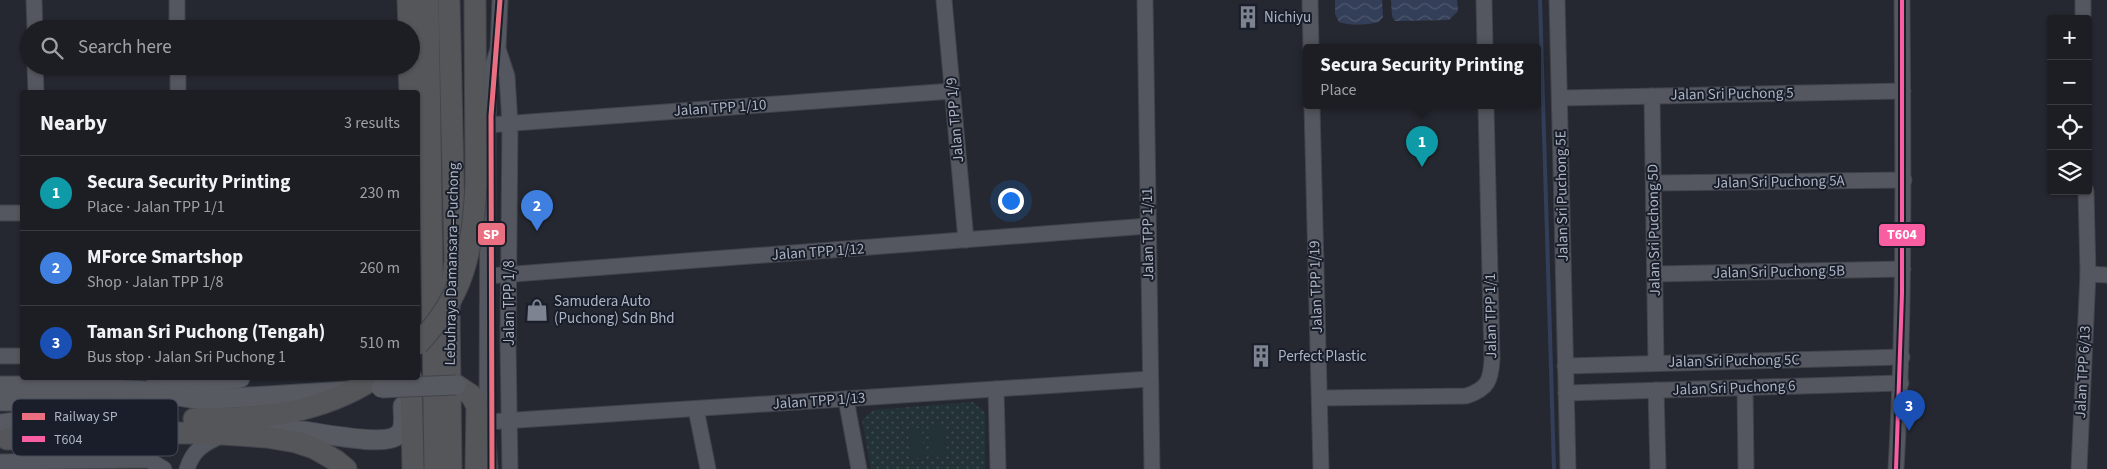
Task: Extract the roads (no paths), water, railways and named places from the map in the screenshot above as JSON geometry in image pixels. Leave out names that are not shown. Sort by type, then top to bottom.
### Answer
[{"type":"highway","points":[[408,0],[408,20]]},
{"type":"highway","name":"Lebuhraya Damansara–Puchong","points":[[428,0],[435,469]]},
{"type":"highway","name":"Lebuhraya Damansara–Puchong","points":[[449,0],[455,260],[449,309],[451,469]]},
{"type":"highway","points":[[420,342],[455,293],[471,249],[476,186],[475,0]]},
{"type":"highway","points":[[409,75],[410,90]]},
{"type":"highway","points":[[178,422],[277,416],[334,400],[371,380]]},
{"type":"highway","points":[[411,380],[413,469]]},
{"type":"highway","points":[[456,385],[470,395],[476,406],[476,469]]},
{"type":"highway","points":[[178,433],[266,437],[296,442],[314,448],[346,469]]},
{"type":"main road","points":[[107,388],[157,381],[225,380]]},
{"type":"main road","points":[[216,434],[228,429],[302,431],[377,440],[392,438],[399,435],[403,428],[403,380]]},
{"type":"main road","points":[[178,400],[456,385]]},
{"type":"main road","points":[[0,386],[107,388],[150,391],[201,400]]},
{"type":"main road","points":[[0,415],[12,419]]},
{"type":"street","points":[[34,0],[35,20]]},
{"type":"street","points":[[177,0],[177,20]]},
{"type":"street","name":"Jalan TPP 1/8","points":[[490,469],[487,422],[489,78],[498,49],[500,0]]},
{"type":"street","name":"Jalan TPP 1/9","points":[[944,0],[966,240]]},
{"type":"street","name":"Jalan TPP 1/11","points":[[1145,0],[1152,469]]},
{"type":"street","points":[[1310,0],[1311,44]]},
{"type":"street","points":[[1484,0],[1485,44]]},
{"type":"street","name":"Jalan Sri Puchong 5E","points":[[1557,0],[1561,98],[1568,469]]},
{"type":"street","points":[[1896,469],[1902,357],[1904,180],[1902,0]]},
{"type":"street","points":[[2083,0],[2083,15]]},
{"type":"street","name":"Jalan TPP 1/8","points":[[498,49],[508,76],[510,124],[508,344],[511,421],[510,469]]},
{"type":"street","points":[[35,75],[36,90]]},
{"type":"street","points":[[178,75],[178,90]]},
{"type":"street","name":"Jalan TPP 1/10","points":[[488,125],[952,91]]},
{"type":"street","name":"Jalan Sri Puchong 5","points":[[1561,98],[1903,91]]},
{"type":"street","name":"Jalan Sri Puchong 5D","points":[[1652,96],[1656,363]]},
{"type":"street","name":"Jalan TPP 1/19","points":[[1312,109],[1321,469]]},
{"type":"street","name":"Jalan TPP 1/1","points":[[1320,398],[1466,396],[1478,392],[1486,385],[1491,372],[1492,359],[1486,109]]},
{"type":"street","name":"Jalan Sri Puchong 5A","points":[[1654,183],[1904,180]]},
{"type":"street","name":"Jalan TPP 6/13","points":[[2079,469],[2088,274],[2086,195]]},
{"type":"street","points":[[0,213],[20,213]]},
{"type":"street","name":"Jalan TPP 1/12","points":[[488,276],[1148,226]]},
{"type":"street","name":"Jalan Sri Puchong 5B","points":[[1655,274],[1903,269]]},
{"type":"street","points":[[2088,274],[2107,275]]},
{"type":"street","points":[[0,356],[20,356]]},
{"type":"street","name":"Jalan Sri Puchong 5C","points":[[1565,366],[1902,357]]},
{"type":"street","name":"Jalan TPP 1/13","points":[[487,422],[1150,379]]},
{"type":"street","name":"Jalan Sri Puchong 6","points":[[1566,393],[1901,383]]},
{"type":"street","points":[[1746,388],[1746,469]]},
{"type":"street","points":[[996,389],[998,469]]},
{"type":"street","points":[[1656,390],[1658,469]]},
{"type":"street","points":[[846,399],[859,469]]},
{"type":"street","points":[[696,409],[708,469]]},
{"type":"street","points":[[187,469],[194,452],[216,434]]},
{"type":"street","points":[[0,462],[38,465],[149,460],[164,469]]},
{"type":"water","points":[[1335,0],[1382,0],[1383,17],[1379,22],[1369,24],[1354,25],[1339,22],[1335,14]]},
{"type":"water","points":[[1391,0],[1457,0],[1458,11],[1449,20],[1395,21],[1392,16]]},
{"type":"waterway","points":[[1540,0],[1554,469]]},
{"type":"rail line","name":"SP","points":[[492,469],[491,116],[500,0]]},
{"type":"place","name":"Nichiyu","points":[[1248,17]]},
{"type":"place","name":"Secura Security Printing","points":[[1422,167]]},
{"type":"place","name":"MForce Smartshop","points":[[537,231]]},
{"type":"place","name":"Samudera Auto (Puchong) Sdn Bhd","points":[[537,310]]},
{"type":"place","name":"Perfect Plastic","points":[[1261,356]]},
{"type":"place","name":"Taman Sri Puchong (Tengah)","points":[[1909,431]]}]
